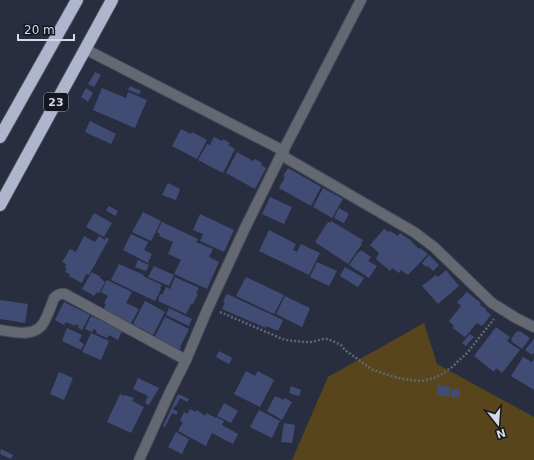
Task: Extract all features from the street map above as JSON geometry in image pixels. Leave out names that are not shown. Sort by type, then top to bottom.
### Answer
[{"type":"highway","name":"23","points":[[0,137],[77,0]]},
{"type":"highway","name":"23","points":[[0,205],[112,0]]},
{"type":"street","points":[[139,460],[245,228],[361,0]]},
{"type":"street","points":[[85,49],[282,153],[414,232],[434,247],[492,303],[534,327]]},
{"type":"street","points":[[0,330],[27,333],[38,329],[45,322],[54,298],[65,294],[186,360]]},
{"type":"path","points":[[208,308],[285,340],[312,342],[328,339],[341,345],[345,350],[372,370],[398,378],[422,381],[442,374],[467,353],[501,309]]},
{"type":"shaded area","points":[[424,323],[437,364],[534,417],[534,460],[292,460],[328,377]]},
{"type":"building","points":[[95,72],[101,75],[94,87],[88,84]]},
{"type":"building","points":[[130,86],[141,91],[139,94],[128,90]]},
{"type":"building","points":[[86,88],[93,93],[88,102],[81,97]]},
{"type":"building","points":[[102,88],[126,98],[128,92],[147,100],[135,128],[93,110]]},
{"type":"building","points":[[90,121],[116,134],[111,144],[85,132]]},
{"type":"building","points":[[181,129],[191,134],[192,132],[207,140],[197,159],[172,146]]},
{"type":"building","points":[[214,137],[222,141],[223,139],[230,143],[228,145],[235,149],[223,173],[198,160],[207,144],[210,145]]},
{"type":"building","points":[[237,152],[253,161],[255,159],[262,163],[261,165],[266,168],[255,189],[226,173]]},
{"type":"building","points":[[288,168],[321,187],[311,206],[279,188],[285,177],[283,176]]},
{"type":"building","points":[[168,183],[180,189],[176,200],[162,195]]},
{"type":"building","points":[[323,188],[343,199],[332,218],[313,207]]},
{"type":"building","points":[[270,197],[292,207],[284,224],[262,214]]},
{"type":"building","points":[[109,206],[118,211],[115,216],[106,210]]},
{"type":"building","points":[[339,208],[349,214],[344,223],[334,218]]},
{"type":"building","points":[[143,212],[161,221],[151,241],[132,232]]},
{"type":"building","points":[[94,213],[112,223],[104,237],[86,227]]},
{"type":"building","points":[[200,214],[234,230],[224,252],[200,241],[203,234],[193,230]]},
{"type":"building","points":[[331,221],[363,240],[361,243],[362,244],[348,264],[315,242],[328,222],[330,223]]},
{"type":"building","points":[[162,222],[198,239],[196,242],[213,249],[209,257],[219,262],[207,289],[174,274],[181,260],[168,254],[173,242],[159,236],[160,234],[157,232]]},
{"type":"building","points":[[384,229],[398,236],[400,233],[419,249],[420,248],[428,254],[408,275],[401,270],[399,273],[392,268],[390,271],[376,259],[379,253],[370,245]]},
{"type":"building","points":[[269,230],[296,244],[293,250],[297,252],[301,244],[320,253],[309,275],[259,251]]},
{"type":"building","points":[[131,234],[148,242],[144,250],[152,254],[148,263],[123,250]]},
{"type":"building","points":[[84,236],[95,242],[99,236],[105,240],[106,237],[109,239],[89,275],[86,274],[82,283],[65,272],[67,269],[65,267],[66,264],[62,262],[70,249],[76,252]]},
{"type":"building","points":[[361,250],[371,257],[368,261],[377,266],[369,278],[349,265]]},
{"type":"building","points":[[429,255],[439,265],[433,271],[422,263]]},
{"type":"building","points":[[138,260],[149,265],[146,271],[135,267]]},
{"type":"building","points":[[317,262],[337,271],[329,286],[310,277]]},
{"type":"building","points":[[119,264],[162,285],[155,301],[111,280]]},
{"type":"building","points":[[154,266],[174,275],[169,286],[148,277]]},
{"type":"building","points":[[345,267],[364,278],[358,287],[340,276]]},
{"type":"building","points":[[446,270],[459,286],[438,304],[422,286],[436,275],[438,277]]},
{"type":"building","points":[[92,272],[101,277],[100,278],[105,282],[99,293],[97,292],[94,296],[82,289]]},
{"type":"building","points":[[175,277],[199,288],[193,304],[191,304],[186,314],[158,301],[160,294],[162,295],[166,287],[170,289]]},
{"type":"building","points":[[246,277],[284,295],[274,314],[236,296]]},
{"type":"building","points":[[107,280],[132,292],[126,303],[139,309],[130,325],[103,310],[106,304],[104,303],[108,296],[101,292]]},
{"type":"building","points":[[467,292],[481,303],[480,305],[491,315],[482,326],[477,323],[465,337],[453,328],[454,326],[449,321],[461,306],[457,302]]},
{"type":"building","points":[[227,294],[283,320],[278,331],[266,326],[266,328],[222,309],[225,302],[223,301]]},
{"type":"building","points":[[285,296],[310,308],[302,327],[276,314]]},
{"type":"building","points":[[0,300],[28,304],[25,323],[0,319]]},
{"type":"building","points":[[145,301],[165,312],[153,335],[133,324]]},
{"type":"building","points":[[64,302],[90,315],[82,330],[75,324],[75,326],[66,322],[64,325],[55,320]]},
{"type":"building","points":[[169,308],[192,319],[189,326],[166,315]]},
{"type":"building","points":[[91,316],[122,331],[118,340],[109,335],[107,338],[96,333],[97,331],[94,329],[92,332],[85,329]]},
{"type":"building","points":[[165,317],[189,329],[179,351],[154,338]]},
{"type":"building","points":[[496,327],[510,337],[507,341],[520,350],[502,373],[496,368],[494,372],[474,356]]},
{"type":"building","points":[[67,328],[82,335],[79,341],[84,344],[81,350],[62,341]]},
{"type":"building","points":[[517,331],[520,331],[530,338],[522,349],[511,341]]},
{"type":"building","points":[[91,333],[109,341],[101,360],[82,352]]},
{"type":"building","points":[[470,334],[474,337],[466,346],[462,343]]},
{"type":"building","points":[[534,339],[534,353],[532,355],[525,350]]},
{"type":"building","points":[[219,351],[232,358],[229,364],[216,357]]},
{"type":"building","points":[[523,357],[532,362],[534,359],[534,390],[511,376]]},
{"type":"building","points":[[246,371],[255,376],[258,371],[274,380],[260,407],[234,394]]},
{"type":"building","points":[[59,372],[73,378],[64,400],[50,394]]},
{"type":"building","points":[[138,378],[159,388],[149,405],[145,403],[148,396],[133,389]]},
{"type":"building","points":[[438,385],[451,387],[449,397],[437,395]]},
{"type":"building","points":[[291,386],[301,390],[299,396],[289,393]]},
{"type":"building","points":[[452,388],[460,390],[459,398],[451,397]]},
{"type":"building","points":[[120,394],[134,398],[132,401],[144,407],[131,433],[107,422]]},
{"type":"building","points":[[178,394],[189,399],[187,402],[180,398],[173,409],[178,412],[176,415],[172,413],[165,427],[163,426]]},
{"type":"building","points":[[275,396],[284,400],[285,398],[292,402],[282,420],[267,411]]},
{"type":"building","points":[[224,403],[238,411],[231,423],[217,416]]},
{"type":"building","points":[[190,409],[196,412],[197,410],[205,416],[206,413],[224,421],[222,425],[238,434],[233,444],[212,433],[206,446],[178,431],[183,422],[180,421],[184,412],[187,414]]},
{"type":"building","points":[[259,410],[280,421],[272,438],[250,427]]},
{"type":"building","points":[[284,423],[295,425],[292,443],[281,442]]},
{"type":"building","points":[[176,432],[189,439],[182,454],[168,447]]},
{"type":"building","points":[[1,449],[13,455],[11,459],[0,454]]}]
